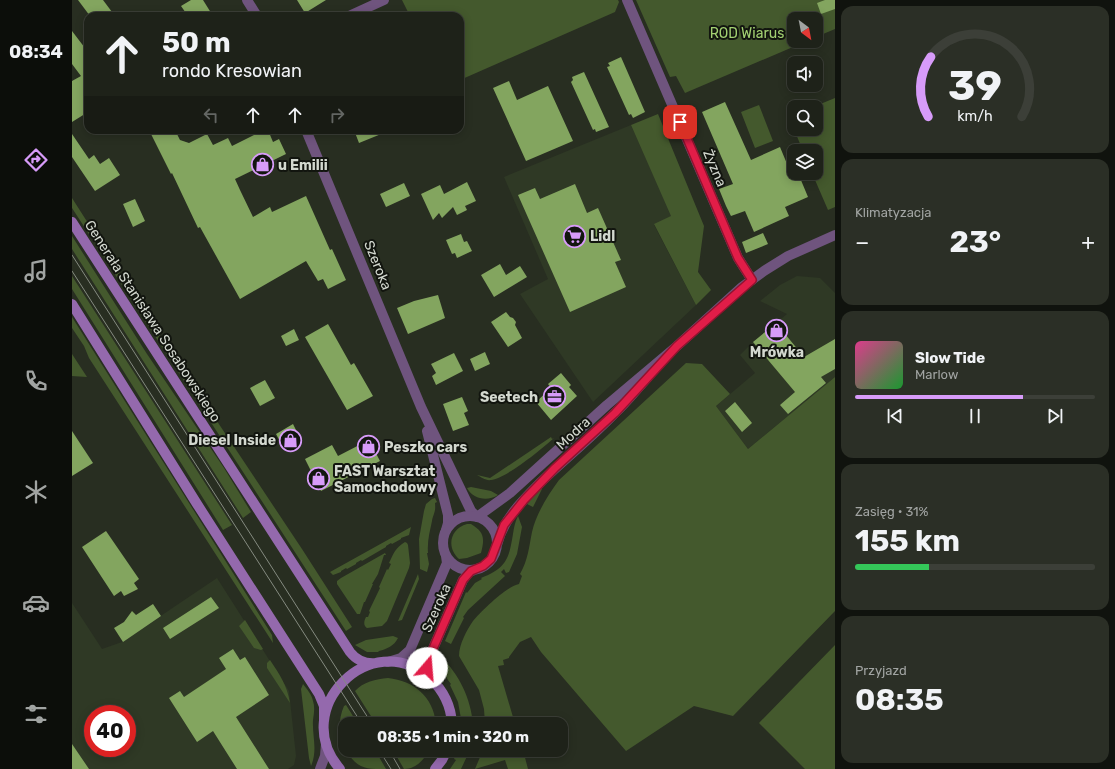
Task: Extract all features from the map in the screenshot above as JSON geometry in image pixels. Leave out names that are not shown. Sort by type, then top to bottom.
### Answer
[{"type":"main road","name":"Generała Stanisława Sosabowskiego","points":[[72,222],[350,652],[361,661],[376,663]]},
{"type":"main road","points":[[72,304],[319,694],[323,703],[326,744],[330,755],[340,769]]},
{"type":"main road","points":[[324,720],[328,703],[338,686],[354,672],[376,663],[388,662],[400,663],[411,667],[422,672],[435,683],[448,703],[451,717]]},
{"type":"main road","points":[[437,768],[443,757]]},
{"type":"street","points":[[247,0],[254,12]]},
{"type":"street","points":[[358,12],[384,0]]},
{"type":"street","name":"Żyzna","points":[[627,0],[738,258],[752,280]]},
{"type":"street","name":"Szeroka","points":[[308,134],[423,412],[471,510],[477,517]]},
{"type":"street","name":"Modra","points":[[477,517],[510,493],[607,405],[752,280],[788,256],[835,235]]},
{"type":"street","name":"Modra","points":[[497,545],[504,525],[524,500],[555,468],[615,413],[677,346]]},
{"type":"street","name":"Szeroka","points":[[423,412],[448,515],[446,530]]},
{"type":"street","points":[[468,516],[477,517],[486,521],[491,527],[496,537],[497,545],[495,552],[489,562],[474,570],[457,567],[446,556],[443,541],[446,530],[451,524],[460,518],[468,516]]},
{"type":"street","name":"Szeroka","points":[[388,662],[401,658],[410,650],[447,563],[446,556]]},
{"type":"street","name":"Szeroka","points":[[435,683],[428,670],[428,660],[463,580],[466,575],[474,570]]},
{"type":"street","points":[[320,769],[325,756],[326,744]]},
{"type":"shaded area","points":[[631,125],[672,216],[654,225],[696,305],[593,402],[520,294],[548,279],[504,177]]},
{"type":"shaded area","points":[[797,276],[820,278],[835,293],[835,377],[748,449],[716,406],[755,373],[740,355],[787,314],[760,301],[780,285]]},
{"type":"shaded area","points":[[217,578],[289,691],[296,756],[294,765],[288,769],[72,769],[72,603],[102,649],[122,642]]},
{"type":"green space","points":[[402,0],[618,0],[619,2],[615,12],[464,78],[464,12],[408,12]]},
{"type":"green space","name":"ROD Wiarus","points":[[636,0],[835,0],[835,29],[823,34],[823,12],[787,12],[787,48],[791,48],[685,93],[676,76],[670,77]]},
{"type":"green space","points":[[835,98],[835,207],[828,210],[815,180],[823,180],[823,144],[800,144],[797,136],[823,136],[823,103]]},
{"type":"green space","points":[[759,105],[773,141],[755,148],[741,112]]},
{"type":"green space","points":[[658,114],[704,226],[698,272],[711,290],[696,305],[654,224],[671,216],[631,125]]},
{"type":"green space","points":[[72,198],[155,328],[352,627],[346,631],[72,208]]},
{"type":"green space","points":[[72,236],[147,354],[224,468],[251,512],[243,518],[72,249]]},
{"type":"green space","points":[[72,276],[232,525],[223,530],[72,289]]},
{"type":"green space","points":[[72,317],[272,635],[273,643],[89,358],[84,346],[72,328]]},
{"type":"green space","points":[[72,354],[87,377],[72,376]]},
{"type":"green space","points":[[686,363],[702,364],[730,394],[716,406],[748,449],[835,377],[835,611],[733,716],[694,706],[626,751],[541,652],[531,637],[520,642],[509,658],[503,660],[504,665],[498,666],[513,717],[485,717],[479,690],[459,656],[459,651],[473,621],[494,600],[508,589],[519,584],[522,576],[520,574],[527,559],[536,518],[559,480]]},
{"type":"green space","points":[[551,437],[552,439],[554,438],[505,475],[489,480],[477,475],[490,478]]},
{"type":"green space","points":[[471,487],[491,491],[498,495],[485,499],[477,497],[467,488]]},
{"type":"green space","points":[[541,488],[542,489],[533,507],[527,504]]},
{"type":"green space","points":[[435,498],[437,502],[435,503],[435,511],[428,540],[427,553],[429,564],[427,572],[420,569],[419,539],[426,504]]},
{"type":"green space","points":[[518,516],[522,527],[517,554],[509,572],[506,573],[504,569],[501,572],[505,576],[468,610],[463,617],[464,618],[451,644],[445,641],[466,592],[467,593],[475,583],[482,579],[481,578],[490,574],[501,566],[508,556]]},
{"type":"green space","points":[[471,524],[481,533],[483,539],[481,553],[459,559],[452,549],[452,539],[454,534],[461,526]]},
{"type":"green space","points":[[411,527],[409,535],[392,544],[391,543],[341,572],[333,575],[330,572]]},
{"type":"green space","points":[[405,542],[408,545],[410,563],[409,568],[387,621],[382,626],[367,628],[364,624],[366,617],[368,617],[369,611],[380,588],[379,587],[387,569],[388,570],[391,564],[389,563],[397,549]]},
{"type":"green space","points":[[385,553],[386,555],[384,555],[378,574],[372,584],[360,614],[357,614],[337,584],[337,581]]},
{"type":"green space","points":[[418,574],[419,579],[402,620],[398,621]]},
{"type":"green space","points":[[245,620],[263,649],[261,650],[254,648],[239,626]]},
{"type":"green space","points":[[393,636],[398,638],[394,643],[378,652],[367,652],[355,645],[366,640]]},
{"type":"green space","points":[[835,645],[835,769],[805,769],[759,723]]},
{"type":"green space","points":[[441,657],[459,679],[467,696],[472,717],[461,717],[458,702],[450,685],[451,684],[446,678]]},
{"type":"green space","points":[[270,660],[285,685],[290,703],[267,668],[267,663]]},
{"type":"green space","points":[[388,678],[414,686],[421,692],[431,705],[435,717],[372,717],[355,691],[362,685],[379,679]]},
{"type":"green space","points":[[303,684],[310,694],[314,706],[314,754],[311,766],[301,689]]},
{"type":"green space","points":[[346,705],[354,717],[341,717],[344,706]]},
{"type":"green space","points":[[351,757],[379,757],[386,769],[362,767]]},
{"type":"green space","points":[[397,757],[425,757],[416,766],[404,769]]},
{"type":"green space","points":[[455,757],[467,757],[461,769],[450,769],[456,760],[454,759]]},
{"type":"green space","points":[[480,757],[525,757],[528,769],[508,769],[505,760],[475,769]]},
{"type":"building","points":[[78,0],[103,0],[112,12],[87,12]]},
{"type":"building","points":[[191,0],[203,0],[210,12],[185,12],[181,6]]},
{"type":"building","points":[[297,0],[326,0],[307,12],[304,12]]},
{"type":"building","points":[[825,0],[835,0],[835,9],[823,13],[820,12],[817,3]]},
{"type":"building","points":[[72,31],[84,47],[84,114],[72,122],[72,81],[81,76],[72,64]]},
{"type":"building","points":[[621,57],[645,112],[633,118],[631,114],[629,115],[607,67],[610,66],[608,63]]},
{"type":"building","points":[[584,72],[609,127],[596,132],[595,129],[593,130],[571,82],[573,80],[572,77]]},
{"type":"building","points":[[509,81],[517,100],[548,86],[573,141],[526,161],[493,88]]},
{"type":"building","points":[[725,102],[751,160],[780,147],[787,164],[787,180],[801,180],[808,197],[785,207],[789,216],[754,232],[745,211],[731,216],[719,189],[733,184],[702,112]]},
{"type":"building","points":[[72,134],[89,159],[94,155],[100,164],[109,158],[120,175],[95,191],[72,157]]},
{"type":"building","points":[[151,134],[177,134],[180,140],[189,143],[207,134],[213,145],[228,138],[232,146],[253,134],[270,134],[273,142],[279,139],[286,154],[235,179],[253,217],[270,207],[272,212],[306,196],[330,250],[332,249],[346,280],[328,289],[323,279],[318,281],[306,261],[240,299],[200,227],[198,228],[172,173],[171,174]]},
{"type":"building","points":[[356,134],[381,134],[359,143]]},
{"type":"building","points":[[467,182],[476,201],[465,206],[467,210],[457,215],[453,207],[442,218],[439,213],[433,220],[421,194],[440,185],[444,194]]},
{"type":"building","points":[[404,183],[410,196],[386,207],[380,194]]},
{"type":"building","name":"Lidl","points":[[575,184],[587,213],[598,208],[621,260],[615,262],[626,287],[570,312],[518,195],[535,188],[540,199]]},
{"type":"building","points":[[135,199],[145,221],[133,227],[123,204]]},
{"type":"building","points":[[763,233],[768,244],[746,253],[742,242]]},
{"type":"building","points":[[461,234],[464,242],[467,241],[472,251],[457,258],[455,253],[452,254],[446,240]]},
{"type":"building","points":[[500,264],[506,275],[520,266],[527,277],[494,297],[481,275]]},
{"type":"building","points":[[438,295],[445,318],[408,334],[397,308],[414,301]]},
{"type":"building","points":[[506,312],[516,322],[515,325],[522,338],[508,347],[491,322]]},
{"type":"building","points":[[776,323],[804,357],[835,339],[835,369],[821,377],[826,383],[788,414],[780,405],[795,392],[753,342]]},
{"type":"building","points":[[328,324],[351,365],[354,363],[373,396],[347,410],[305,337]]},
{"type":"building","points":[[294,329],[299,340],[286,346],[281,336]]},
{"type":"building","points":[[485,352],[490,364],[475,371],[470,359]]},
{"type":"building","points":[[454,353],[463,371],[436,385],[432,376],[436,373],[431,364]]},
{"type":"building","points":[[561,373],[571,385],[569,387],[577,396],[551,420],[536,402],[551,388],[548,384]]},
{"type":"building","points":[[265,380],[275,398],[260,406],[250,388]]},
{"type":"building","points":[[462,397],[468,411],[464,413],[469,425],[453,431],[443,404]]},
{"type":"building","points":[[735,402],[752,423],[742,432],[725,411]]},
{"type":"building","points":[[293,424],[300,438],[283,447],[276,434]]},
{"type":"building","points":[[72,431],[93,463],[72,476]]},
{"type":"building","points":[[369,440],[380,461],[321,491],[305,459],[332,445],[338,456]]},
{"type":"building","points":[[106,531],[139,579],[134,583],[138,589],[124,596],[121,591],[114,596],[82,547]]},
{"type":"building","points":[[211,597],[219,608],[170,639],[163,628]]},
{"type":"building","points":[[153,604],[161,616],[123,642],[114,628],[124,622],[132,611],[136,615]]},
{"type":"building","points":[[233,649],[240,660],[245,657],[269,695],[236,717],[269,769],[237,769],[213,731],[197,742],[169,698],[180,691],[184,697],[226,669],[219,658]]},
{"type":"building","points":[[72,744],[89,769],[72,769]]},
{"type":"tram line","points":[[72,255],[368,717]]},
{"type":"tram line","points":[[72,271],[358,717]]},
{"type":"tram line","points":[[383,757],[391,769]]},
{"type":"tram line","points":[[393,757],[400,769]]},
{"type":"place","name":"u Emilii","points":[[263,165]]},
{"type":"place","name":"Lidl","points":[[574,236]]},
{"type":"place","name":"Mrówka","points":[[777,330]]},
{"type":"place","name":"Seetech","points":[[554,397]]},
{"type":"place","name":"Diesel Inside","points":[[291,440]]},
{"type":"place","name":"Peszko cars","points":[[368,447]]},
{"type":"place","name":"FAST Warsztat Samochodowy","points":[[319,479]]},
{"type":"route","points":[[427,668],[428,660],[463,580],[471,571],[489,562],[495,552],[498,539],[509,517],[555,468],[615,413],[677,346],[738,290],[752,280],[738,258],[680,122]]}]
